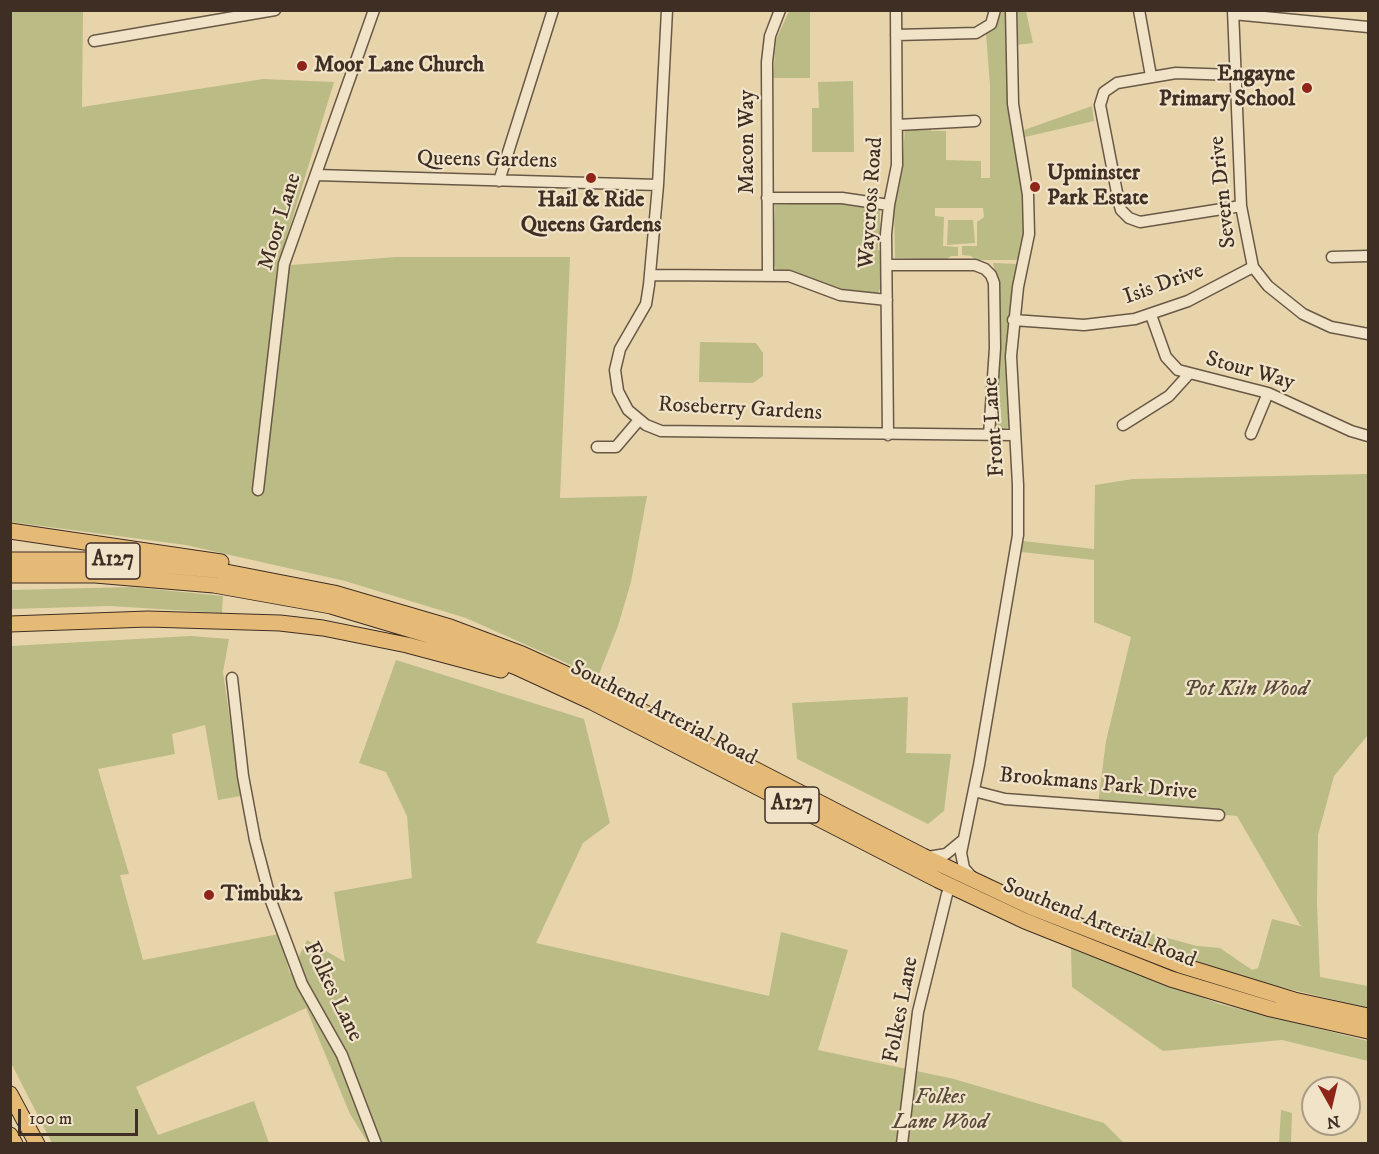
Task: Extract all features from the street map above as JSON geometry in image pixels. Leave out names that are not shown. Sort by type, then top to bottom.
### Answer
[{"type":"highway","points":[[10,531],[183,555],[336,585],[413,609],[486,639]]},
{"type":"highway","name":"Southend Arterial Road","points":[[10,560],[134,562],[255,576],[374,603],[486,639],[599,688],[923,856],[1080,927],[1180,965],[1294,1000],[1368,1016]]},
{"type":"highway","name":"Southend Arterial Road","points":[[10,575],[95,574],[174,580],[253,591],[331,606],[408,627],[481,652],[592,702],[951,887],[1075,942],[1171,979],[1270,1009],[1368,1031]]},
{"type":"highway","points":[[10,624],[236,619],[323,628],[447,654],[530,679],[592,702]]},
{"type":"highway","points":[[10,1095],[38,1143]]},
{"type":"highway","points":[[10,1136],[15,1143]]},
{"type":"street","points":[[94,41],[275,10]]},
{"type":"street","name":"Moor Lane","points":[[258,490],[284,264],[374,10]]},
{"type":"street","points":[[499,181],[553,10]]},
{"type":"street","name":"Roseberry Gardens","points":[[667,10],[651,275],[646,304],[620,349],[615,370],[620,398],[639,420],[661,431],[1014,435]]},
{"type":"street","name":"Macon Way","points":[[768,275],[768,48],[780,10]]},
{"type":"street","name":"Waycross Road","points":[[888,435],[887,265],[889,205],[897,165],[896,10]]},
{"type":"street","points":[[896,35],[976,33],[991,24],[995,10]]},
{"type":"street","name":"Front Lane","points":[[984,885],[964,868],[961,858],[1018,534],[1011,387],[1013,320],[1029,225],[1028,195],[1013,105],[1011,10]]},
{"type":"street","points":[[1139,10],[1151,76]]},
{"type":"street","points":[[1233,12],[1368,27]]},
{"type":"street","name":"Severn Drive","points":[[1233,12],[1241,206],[1253,267],[1268,286],[1303,314],[1331,327],[1368,334]]},
{"type":"street","points":[[1234,75],[1200,72],[1151,76],[1117,83],[1110,87],[1101,98],[1121,210],[1129,218],[1140,222],[1241,206]]},
{"type":"street","points":[[897,124],[975,121]]},
{"type":"street","name":"Queens Gardens","points":[[316,175],[658,185]]},
{"type":"street","points":[[767,198],[842,198],[889,205]]},
{"type":"street","points":[[1332,256],[1368,256]]},
{"type":"street","points":[[887,265],[975,265],[985,269],[991,275],[994,283],[995,348],[989,435]]},
{"type":"street","name":"Isis Drive","points":[[1013,320],[1083,325],[1118,322],[1151,315],[1205,293],[1253,267]]},
{"type":"street","points":[[651,275],[768,275],[803,280],[853,298],[887,300]]},
{"type":"street","name":"Stour Way","points":[[1151,315],[1166,357],[1178,370],[1188,375],[1268,393],[1351,431],[1368,436]]},
{"type":"street","points":[[1123,425],[1169,396],[1188,375]]},
{"type":"street","points":[[1251,434],[1268,393]]},
{"type":"street","points":[[597,447],[616,447],[639,420]]},
{"type":"street","name":"Folkes Lane","points":[[232,678],[245,787],[255,840],[271,901],[302,984],[342,1055],[376,1143]]},
{"type":"street","name":"Brookmans Park Drive","points":[[974,791],[1005,799],[1219,815]]},
{"type":"street","points":[[923,856],[946,854],[963,839]]},
{"type":"street","name":"Folkes Lane","points":[[902,1143],[918,1012],[947,894],[951,887]]},
{"type":"green space","points":[[11,10],[83,11],[82,107],[263,79],[334,82],[278,266],[396,257],[570,257],[560,498],[647,496],[631,582],[618,626],[599,674],[580,669],[466,618],[345,581],[186,545],[11,522]]},
{"type":"green space","points":[[789,11],[810,11],[810,78],[773,78],[776,40]]},
{"type":"green space","points":[[1002,11],[1007,11],[1008,102],[1024,202],[1024,234],[1019,260],[976,260],[971,256],[962,255],[962,246],[977,246],[977,222],[984,217],[983,208],[935,208],[935,216],[944,217],[943,246],[958,247],[958,256],[951,256],[946,260],[895,258],[894,209],[902,172],[905,127],[931,125],[931,131],[946,131],[946,160],[981,161],[981,178],[990,178],[990,85],[986,34],[995,26]]},
{"type":"green space","points":[[1017,11],[1026,11],[1033,43],[1016,45]]},
{"type":"green space","points":[[853,81],[854,152],[812,152],[812,108],[819,108],[818,82]]},
{"type":"green space","points":[[1092,106],[1094,121],[1025,137],[1024,130]]},
{"type":"green space","points":[[842,201],[880,209],[878,250],[880,251],[880,289],[877,295],[851,294],[777,270],[772,263],[775,205]]},
{"type":"green space","points":[[948,220],[973,220],[975,243],[947,245]]},
{"type":"green space","points":[[993,263],[1019,264],[1010,426],[1003,430],[996,427],[995,422],[998,286]]},
{"type":"green space","points":[[700,342],[756,343],[763,353],[763,376],[753,383],[699,382]]},
{"type":"green space","name":"Pot Kiln Wood","points":[[1368,474],[1368,735],[1334,776],[1318,835],[1317,904],[1320,977],[1368,986],[1368,1008],[1223,973],[1095,930],[1097,919],[1197,946],[1220,948],[1252,970],[1258,968],[1272,919],[1304,927],[1300,925],[1237,816],[1098,804],[1106,741],[1131,637],[1094,622],[1094,560],[1021,552],[1023,541],[1094,549],[1095,485],[1133,479]]},
{"type":"green space","points":[[131,587],[223,596],[222,613],[110,606],[11,609],[11,590]]},
{"type":"green space","name":"Folkes Lane Wood","points":[[191,636],[229,639],[223,672],[241,796],[218,800],[205,725],[172,734],[175,754],[98,769],[129,874],[120,875],[143,960],[279,934],[290,974],[307,940],[345,962],[334,892],[412,878],[407,816],[386,772],[359,763],[396,660],[584,719],[610,823],[583,843],[536,943],[769,996],[781,932],[848,950],[818,1050],[954,1079],[1104,1123],[1124,1143],[368,1143],[350,1114],[306,1008],[136,1087],[158,1135],[254,1101],[269,1143],[52,1143],[11,1063],[11,646]]},
{"type":"green space","points":[[908,697],[906,753],[951,754],[944,811],[928,824],[797,759],[792,703]]},
{"type":"green space","points":[[1071,949],[1220,1004],[1368,1041],[1368,1061],[1282,1040],[1163,1051],[1072,987]]},
{"type":"green space","points":[[1281,1110],[1292,1113],[1291,1143],[1279,1143]]},
{"type":"place","name":"Moor Lane Church","points":[[302,66]]},
{"type":"place","name":"Engayne Primary School","points":[[1307,88]]},
{"type":"place","name":"Hail & Ride Queens Gardens","points":[[591,178]]},
{"type":"place","name":"Upminster Park Estate","points":[[1035,187]]},
{"type":"place","name":"Timbuk2","points":[[209,895]]}]
